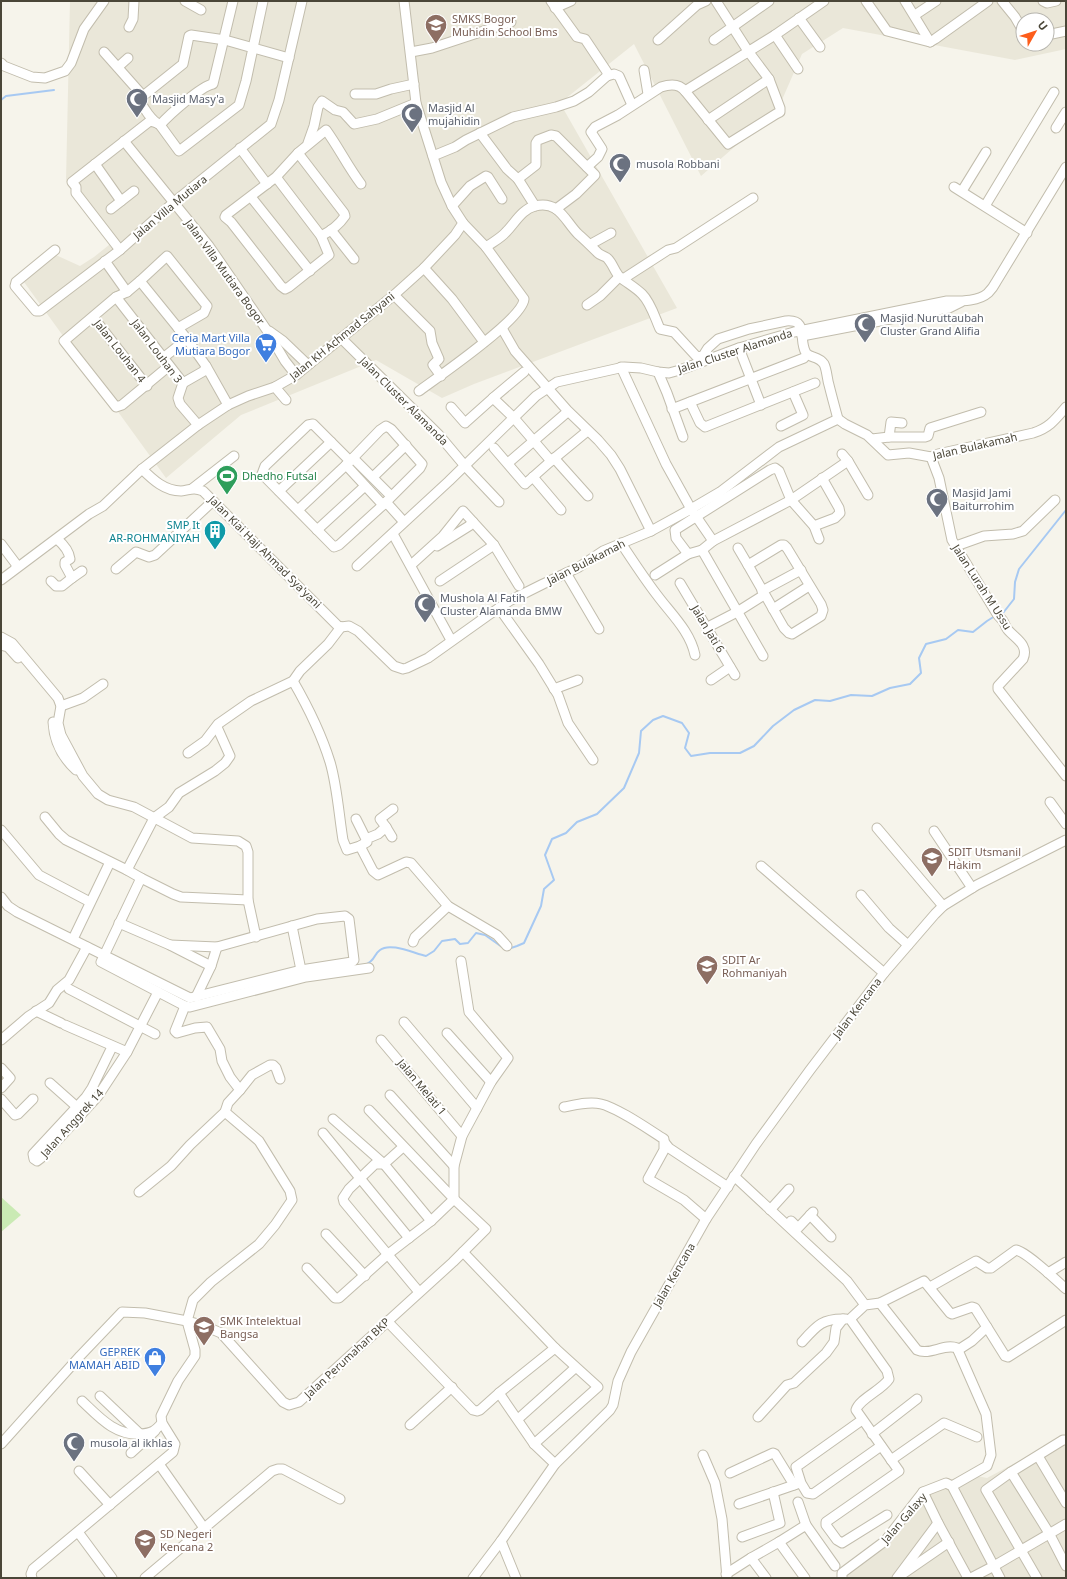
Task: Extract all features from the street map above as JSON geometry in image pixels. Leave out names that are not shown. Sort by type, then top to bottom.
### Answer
[{"type":"street","points":[[1,63],[4,66],[32,77],[45,78],[65,71],[71,63],[84,29],[104,1]]},
{"type":"street","points":[[129,26],[133,19],[134,1]]},
{"type":"street","points":[[185,1],[201,10]]},
{"type":"street","points":[[158,124],[202,88],[213,84],[225,40],[233,1]]},
{"type":"street","points":[[263,1],[253,49],[239,105],[179,151],[158,124],[143,108],[140,100],[143,96],[183,64],[189,36],[191,35],[197,35],[209,39],[225,40],[253,49],[288,58]]},
{"type":"street","name":"Jalan Villa Mutiara","points":[[55,250],[16,282],[16,286],[36,312],[40,311],[120,250],[174,202],[271,124],[279,100],[302,1]]},
{"type":"street","points":[[404,1],[416,103],[441,182],[452,206],[463,223],[486,246],[524,299],[523,305],[503,327],[419,391]]},
{"type":"street","points":[[571,1],[553,4],[577,37],[585,39],[607,72],[607,76]]},
{"type":"street","points":[[658,40],[697,6],[706,1]]},
{"type":"street","points":[[587,167],[598,157],[602,149],[591,132],[595,127],[618,115],[648,94],[662,86],[669,84],[680,86],[685,91],[728,144],[780,112],[779,103],[769,78],[748,51],[716,1]]},
{"type":"street","points":[[714,40],[769,1]]},
{"type":"street","points":[[685,91],[775,35],[824,1]]},
{"type":"street","points":[[866,1],[887,31],[930,42],[935,40],[988,1]]},
{"type":"street","points":[[905,1],[915,15],[930,42]]},
{"type":"street","points":[[915,15],[936,1]]},
{"type":"street","points":[[1002,1],[1015,17]]},
{"type":"street","points":[[1043,1],[1056,1]]},
{"type":"street","points":[[799,18],[820,47]]},
{"type":"street","points":[[410,52],[414,53],[432,48],[511,22]]},
{"type":"street","points":[[1055,34],[1066,31]]},
{"type":"street","points":[[775,35],[798,69]]},
{"type":"street","points":[[104,52],[143,96]]},
{"type":"street","points":[[118,67],[128,58]]},
{"type":"street","points":[[644,70],[648,94]]},
{"type":"street","points":[[433,156],[455,147],[513,117],[556,107],[574,101],[589,92],[607,76],[614,74],[619,76],[632,105]]},
{"type":"street","points":[[708,120],[769,78]]},
{"type":"street","points":[[355,94],[376,94],[391,88],[414,84]]},
{"type":"street","points":[[985,206],[1054,92]]},
{"type":"street","points":[[308,144],[318,107],[322,101],[335,110],[343,112],[354,124],[377,119],[416,103]]},
{"type":"street","points":[[1056,128],[1066,112]]},
{"type":"street","points":[[120,250],[76,192],[76,187],[72,182],[150,122],[158,124]]},
{"type":"street","points":[[276,177],[321,236],[329,256],[286,289],[281,286],[231,222],[225,217],[226,215],[276,177],[298,153],[326,130],[340,149],[351,170],[361,184]]},
{"type":"street","points":[[480,133],[507,169],[518,179],[535,206]]},
{"type":"street","points":[[518,179],[536,165],[536,143],[538,140],[551,135],[556,136],[595,175],[576,194],[556,209]]},
{"type":"street","name":"Jalan Villa Mutiara Bogor","points":[[124,141],[209,246],[266,329]]},
{"type":"street","points":[[240,148],[267,184]]},
{"type":"street","points":[[986,152],[958,189],[1027,233]]},
{"type":"street","points":[[298,153],[344,214],[342,220],[331,230],[321,236]]},
{"type":"street","points":[[95,164],[121,201]]},
{"type":"street","name":"Jalan Cluster Alamanda","points":[[357,566],[465,466],[536,396],[557,382],[621,368],[641,368],[670,373],[740,348],[802,333],[943,309],[988,293],[1027,233],[1066,167]]},
{"type":"street","points":[[452,206],[470,186],[486,176],[502,199]]},
{"type":"street","points":[[111,209],[134,191]]},
{"type":"street","points":[[251,197],[310,271]]},
{"type":"street","points":[[587,306],[621,278],[668,250],[676,248],[753,198]]},
{"type":"street","points":[[486,246],[506,233],[524,212],[535,206],[549,206],[556,209],[567,219],[577,233],[591,244],[599,254],[608,259],[621,278],[642,294],[648,303],[660,329],[674,332],[697,357],[703,356],[708,348],[718,339],[749,329],[793,320],[799,325],[806,352],[809,355],[816,357],[824,365],[838,419]]},
{"type":"street","name":"Jalan KH Achmad Sahyani","points":[[1,580],[16,567],[57,540],[89,514],[103,506],[142,469],[198,425],[228,405],[248,396],[275,387],[308,366],[394,295],[424,268],[455,235],[463,223]]},
{"type":"street","points":[[331,230],[354,259]]},
{"type":"street","points":[[591,244],[611,233]]},
{"type":"street","points":[[169,366],[119,408],[116,407],[64,341],[116,297],[127,292],[167,256],[207,306],[204,313],[178,328]]},
{"type":"street","points":[[105,261],[127,292]]},
{"type":"street","points":[[424,268],[452,299],[484,342]]},
{"type":"street","points":[[140,281],[187,339],[206,366],[228,405]]},
{"type":"street","points":[[394,295],[430,331],[432,343],[439,359],[433,365],[440,376]]},
{"type":"street","name":"Jalan Louhan 3","points":[[116,297],[183,383],[178,398],[180,404],[198,425]]},
{"type":"street","name":"Jalan Louhan 4","points":[[92,317],[146,386]]},
{"type":"street","points":[[503,327],[503,330],[515,351],[611,455],[620,469],[651,531]]},
{"type":"street","points":[[266,329],[283,342],[308,366]]},
{"type":"street","points":[[266,329],[282,356],[296,375]]},
{"type":"street","name":"Jalan Cluster Alamanda","points":[[341,338],[430,425],[465,466]]},
{"type":"street","points":[[163,358],[187,339]]},
{"type":"street","points":[[740,348],[750,379],[761,405]]},
{"type":"street","points":[[672,409],[804,358]]},
{"type":"street","points":[[183,383],[204,371],[206,366]]},
{"type":"street","points":[[621,368],[666,464],[713,541]]},
{"type":"street","points":[[451,407],[465,423],[524,372]]},
{"type":"street","points":[[658,372],[683,437]]},
{"type":"street","points":[[690,402],[700,423],[705,427],[815,383]]},
{"type":"street","points":[[275,387],[286,400]]},
{"type":"street","points":[[781,426],[803,415],[793,392]]},
{"type":"street","points":[[494,398],[514,418],[533,441],[588,496]]},
{"type":"street","name":"Jalan Bulakamah","points":[[341,627],[349,626],[358,631],[394,666],[403,669],[428,658],[451,640],[499,608],[587,563],[603,551],[694,512],[779,447],[838,419],[872,439],[888,454],[909,453],[932,457],[938,454],[1044,430],[1066,407]]},
{"type":"street","points":[[872,439],[889,437],[925,437],[928,436],[930,428],[981,412]]},
{"type":"street","points":[[508,464],[565,414]]},
{"type":"street","points":[[889,437],[890,422],[902,423]]},
{"type":"street","points":[[298,510],[350,462],[380,430],[386,426],[391,429],[420,460],[421,466],[386,501],[336,547],[332,546],[262,474],[265,466],[308,425],[313,424],[350,462],[365,486],[386,501]]},
{"type":"street","points":[[494,448],[525,484],[585,433]]},
{"type":"street","points":[[279,490],[331,442]]},
{"type":"street","points":[[373,477],[406,445]]},
{"type":"street","points":[[142,469],[156,482],[173,490],[183,491],[193,488],[234,456]]},
{"type":"street","name":"Jalan Lurah M Ussu","points":[[932,457],[940,478],[950,533],[956,546],[998,615],[1003,620],[1007,630],[1023,644],[1025,652],[1023,659],[998,686],[998,689],[1066,776]]},
{"type":"street","points":[[654,575],[688,554],[702,550],[713,541],[791,500],[822,478],[845,458],[868,495]]},
{"type":"street","points":[[350,462],[373,477],[386,501],[404,522]]},
{"type":"street","points":[[465,466],[499,502]]},
{"type":"street","points":[[688,554],[676,538],[675,530],[694,512],[775,468],[779,471],[791,500],[814,526],[819,538]]},
{"type":"street","points":[[533,477],[561,510]]},
{"type":"street","points":[[814,526],[835,518],[840,513],[839,508],[822,478]]},
{"type":"street","points":[[317,530],[365,486]]},
{"type":"street","name":"Jalan Kiai Haji Ahmad Sya'yani","points":[[193,488],[203,491],[341,627]]},
{"type":"street","points":[[956,546],[984,536],[1013,534],[1023,531],[1054,500]]},
{"type":"street","points":[[116,569],[136,552],[149,557],[155,555],[213,501]]},
{"type":"street","points":[[411,565],[442,536],[463,510],[494,545],[519,586]]},
{"type":"street","points":[[422,555],[473,522]]},
{"type":"street","points":[[392,534],[411,565],[451,640]]},
{"type":"street","points":[[57,540],[63,545],[69,555],[70,559],[65,565],[72,578]]},
{"type":"street","points":[[1,544],[16,564],[16,567]]},
{"type":"street","points":[[621,544],[654,591],[689,636],[695,655]]},
{"type":"street","points":[[440,581],[494,545]]},
{"type":"street","points":[[738,548],[763,593],[789,634],[795,632],[823,614],[822,606],[801,570],[784,545],[748,565]]},
{"type":"street","points":[[702,550],[763,656]]},
{"type":"street","points":[[708,627],[737,612],[763,593],[801,570]]},
{"type":"street","points":[[51,581],[56,586],[62,586],[82,571]]},
{"type":"street","points":[[566,573],[599,629]]},
{"type":"street","name":"Jalan Jati 6","points":[[680,583],[708,627],[733,671],[711,680]]},
{"type":"street","points":[[773,608],[809,586]]},
{"type":"street","points":[[499,608],[530,649],[554,689],[568,723],[593,760]]},
{"type":"street","points":[[188,753],[205,741],[217,727],[251,701],[293,681],[300,671],[328,644],[341,627]]},
{"type":"street","points":[[1,637],[5,647],[26,668],[52,700],[54,705],[53,730],[59,750],[66,760],[83,776],[98,794],[108,800],[134,807],[192,838],[238,841],[244,844],[248,849],[248,900],[256,936]]},
{"type":"street","points":[[5,647],[54,692],[58,698],[61,706],[58,723],[59,730],[83,776]]},
{"type":"street","points":[[554,689],[578,680]]},
{"type":"street","points":[[293,681],[309,709],[322,739],[330,763],[343,840],[347,850],[378,834],[386,827]]},
{"type":"street","points":[[61,706],[83,698],[103,684]]},
{"type":"street","points":[[128,870],[154,818],[169,807],[179,793],[215,771],[229,759],[230,756],[217,727]]},
{"type":"street","points":[[1050,802],[1066,824]]},
{"type":"street","points":[[392,837],[380,819],[393,809]]},
{"type":"street","points":[[45,817],[66,840],[173,894],[181,897],[248,900]]},
{"type":"street","points":[[356,819],[363,842],[376,874],[383,873],[406,862],[411,863],[448,906],[497,935],[508,946]]},
{"type":"street","points":[[877,828],[943,906]]},
{"type":"street","points":[[1,830],[39,875],[90,902]]},
{"type":"street","points":[[934,831],[972,888]]},
{"type":"street","name":"Jalan Kencana","points":[[473,1578],[556,1464],[603,1418],[613,1405],[616,1389],[631,1352],[706,1218],[734,1176],[810,1070],[884,973],[934,914],[943,906],[972,888],[1066,840]]},
{"type":"street","points":[[73,939],[110,862]]},
{"type":"street","points":[[761,866],[884,973]]},
{"type":"street","points":[[141,878],[101,961],[102,963],[185,1006],[190,1007],[306,977],[369,968]]},
{"type":"street","points":[[861,895],[889,928],[908,945]]},
{"type":"street","points":[[1,897],[5,909],[17,912],[73,939],[186,997],[196,998],[301,970],[353,961],[349,919],[345,916],[317,920],[292,926],[217,947],[170,945]]},
{"type":"street","points":[[413,942],[415,937],[448,906]]},
{"type":"street","points":[[119,923],[170,945],[211,966]]},
{"type":"street","points":[[292,926],[301,970]]},
{"type":"street","points":[[1,1040],[36,1011],[49,1003],[57,990],[69,980],[88,947]]},
{"type":"street","points":[[196,998],[211,966],[217,947]]},
{"type":"street","points":[[307,1268],[337,1299],[365,1276],[387,1255],[431,1221],[454,1199],[454,1166],[462,1136],[491,1082],[508,1060],[508,1057],[469,1012],[461,961]]},
{"type":"street","points":[[69,988],[155,1034]]},
{"type":"street","name":"Jalan Anggrek 14","points":[[77,1107],[33,1154],[34,1159],[37,1161],[103,1089],[127,1052],[158,992]]},
{"type":"street","points":[[185,1006],[175,1030],[177,1033],[195,1028],[208,1027],[220,1049],[222,1061],[230,1077],[240,1090]]},
{"type":"street","points":[[36,1011],[112,1047],[127,1052]]},
{"type":"street","points":[[404,1022],[477,1108]]},
{"type":"street","points":[[447,1033],[491,1082]]},
{"type":"street","name":"Jalan Melati 1","points":[[381,1040],[462,1136]]},
{"type":"street","points":[[50,1084],[77,1107],[92,1088],[112,1047]]},
{"type":"street","points":[[138,1192],[171,1166],[190,1145],[225,1112],[228,1103],[252,1075],[270,1065],[273,1065],[276,1068],[280,1079]]},
{"type":"street","points":[[1,1068],[10,1078],[1,1088]]},
{"type":"street","points":[[390,1095],[454,1166]]},
{"type":"street","points":[[1,1099],[15,1115],[18,1114],[33,1099]]},
{"type":"street","points":[[564,1107],[590,1103],[601,1104],[622,1114],[664,1139],[669,1148],[728,1187]]},
{"type":"street","points":[[369,1110],[454,1199]]},
{"type":"street","points":[[131,1453],[159,1426],[161,1416],[178,1381],[195,1356],[195,1350],[187,1321],[193,1300],[198,1294],[259,1244],[275,1225],[292,1200],[290,1191],[258,1141],[225,1112]]},
{"type":"street","points":[[333,1119],[384,1164],[431,1221]]},
{"type":"street","points":[[324,1133],[409,1238]]},
{"type":"street","points":[[665,1142],[664,1150],[648,1179],[684,1200],[706,1218]]},
{"type":"street","points":[[403,1147],[384,1164],[375,1164],[349,1189],[343,1198],[344,1202],[419,1292]]},
{"type":"street","points":[[734,1176],[798,1228],[811,1214],[832,1237]]},
{"type":"street","points":[[772,1207],[790,1190]]},
{"type":"street","name":"Jalan Perumahan BKP","points":[[1,1444],[80,1356],[122,1312],[145,1313],[187,1321],[202,1325],[221,1333],[283,1402],[289,1405],[299,1402],[463,1252],[486,1229],[454,1199]]},
{"type":"street","points":[[772,1207],[847,1281],[865,1305]]},
{"type":"street","points":[[326,1234],[365,1276]]},
{"type":"street","points":[[930,1287],[976,1261],[987,1268],[996,1266],[1016,1250],[1023,1253],[1066,1290]]},
{"type":"street","points":[[463,1252],[555,1348],[575,1368],[598,1387],[534,1444]]},
{"type":"street","points":[[1048,1273],[1066,1262]]},
{"type":"street","points":[[758,1418],[787,1385],[794,1382],[826,1353],[834,1342],[836,1328],[849,1317],[865,1305],[880,1304],[923,1281],[930,1287],[950,1313],[952,1314],[974,1308],[1005,1356],[1008,1357],[1066,1320]]},
{"type":"street","points":[[880,1304],[917,1350],[926,1352],[951,1347],[958,1350],[965,1370],[986,1414],[991,1455],[990,1463],[987,1466],[952,1486],[1000,1578]]},
{"type":"street","points":[[802,1342],[824,1321],[849,1317]]},
{"type":"street","points":[[849,1317],[889,1375],[887,1383],[856,1408],[856,1412],[899,1471],[826,1522],[826,1525],[837,1540],[842,1543],[887,1515]]},
{"type":"street","points":[[387,1321],[476,1411],[480,1410],[555,1348]]},
{"type":"street","points":[[958,1350],[972,1341],[987,1327]]},
{"type":"street","points":[[518,1419],[575,1368]]},
{"type":"street","points":[[410,1425],[452,1387]]},
{"type":"street","points":[[499,1393],[534,1444],[556,1464]]},
{"type":"street","points":[[100,1396],[140,1434]]},
{"type":"street","points":[[872,1434],[917,1399]]},
{"type":"street","points":[[82,1401],[112,1427],[123,1433],[140,1434],[159,1426]]},
{"type":"street","points":[[797,1484],[796,1470],[798,1466],[862,1420]]},
{"type":"street","points":[[891,1460],[944,1423],[977,1438]]},
{"type":"street","points":[[32,1578],[31,1574],[33,1569],[173,1452],[175,1447],[174,1441],[159,1426]]},
{"type":"street","points":[[1037,1578],[1022,1550],[986,1491],[988,1487],[1011,1472],[1063,1440],[1066,1440]]},
{"type":"street","points":[[730,1473],[772,1453],[775,1454],[797,1484],[807,1493],[813,1494],[881,1446]]},
{"type":"street","points":[[703,1455],[715,1483],[721,1512],[726,1576]]},
{"type":"street","points":[[1038,1456],[1066,1503]]},
{"type":"street","points":[[158,1464],[204,1528]]},
{"type":"street","points":[[145,1578],[272,1471],[282,1469],[340,1499]]},
{"type":"street","points":[[79,1471],[110,1505]]},
{"type":"street","points":[[1011,1472],[1049,1533],[1066,1566]]},
{"type":"street","name":"Jalan Galaxy","points":[[841,1578],[842,1573],[885,1541],[923,1492],[946,1483],[952,1486]]},
{"type":"street","points":[[739,1504],[797,1484]]},
{"type":"street","points":[[742,1537],[780,1523],[773,1492]]},
{"type":"street","points":[[923,1492],[968,1578]]},
{"type":"street","points":[[798,1502],[806,1525],[835,1566]]},
{"type":"street","points":[[897,1578],[938,1523]]},
{"type":"street","points":[[971,1578],[1066,1524]]},
{"type":"street","points":[[726,1576],[751,1558],[806,1525]]},
{"type":"street","points":[[78,1532],[112,1578]]},
{"type":"street","points":[[501,1541],[516,1578]]},
{"type":"street","points":[[778,1542],[805,1578]]},
{"type":"street","points":[[897,1578],[949,1542]]},
{"type":"street","points":[[751,1558],[766,1578]]},
{"type":"shaded area","points":[[70,1],[1066,1],[1066,49],[1055,51],[1055,12],[1015,12],[1015,52],[1052,52],[1015,60],[843,28],[802,54],[778,109],[701,176],[634,44],[560,103],[677,308],[474,384],[442,398],[376,360],[241,415],[166,478],[24,282],[47,251],[80,266],[114,241],[66,181]]},
{"type":"shaded area","points":[[1066,1436],[1066,1578],[839,1578],[873,1547],[924,1489],[967,1474],[987,1478]]},
{"type":"green space","points":[[1,1197],[21,1215],[1,1232]]},
{"type":"waterway","points":[[1,100],[6,96],[54,90]]},
{"type":"waterway","points":[[1001,614],[1014,599],[1015,582],[1019,569],[1066,510]]},
{"type":"waterway","points":[[508,949],[524,943],[541,906],[544,889],[554,880],[545,855],[552,839],[566,833],[577,822],[597,814],[624,788],[639,753],[641,731],[653,720],[663,716],[682,723],[689,733],[685,748],[691,756],[710,753],[740,753],[754,746],[773,726],[794,710],[815,700],[830,701],[851,695],[872,696],[890,688],[910,684],[921,673],[919,658],[926,644],[946,639],[958,630],[973,632],[995,616]]},
{"type":"waterway","points":[[365,965],[384,948],[390,947],[402,949],[426,956],[434,951],[442,941],[455,939],[460,944],[468,943],[476,933],[485,935],[502,947]]},
{"type":"waterway","points":[[175,995],[187,1001]]},
{"type":"place","name":"SMKS Bogor Muhidin School Bms","points":[[436,44]]},
{"type":"place","name":"Masjid Masy'a","points":[[137,118]]},
{"type":"place","name":"Masjid Al mujahidin","points":[[412,134]]},
{"type":"place","name":"musola Robbani","points":[[620,184]]},
{"type":"place","name":"Masjid Nuruttaubah Cluster Grand Alifia","points":[[865,344]]},
{"type":"place","name":"Ceria Mart Villa Mutiara Bogor","points":[[266,364]]},
{"type":"place","name":"Dhedho Futsal","points":[[227,496]]},
{"type":"place","name":"Masjid Jami Baiturrohim","points":[[937,518]]},
{"type":"place","name":"SMP It AR-ROHMANIYAH","points":[[215,550]]},
{"type":"place","name":"Mushola Al Fatih Cluster Alamanda BMW","points":[[425,624]]},
{"type":"place","name":"SDIT Utsmanil Hakim","points":[[932,878]]},
{"type":"place","name":"SDIT Ar Rohmaniyah","points":[[707,986]]},
{"type":"place","name":"SMK Intelektual Bangsa","points":[[204,1346]]},
{"type":"place","name":"GEPREK MAMAH ABID","points":[[155,1378]]},
{"type":"place","name":"musola al ikhlas","points":[[74,1462]]},
{"type":"place","name":"SD Negeri Kencana 2","points":[[145,1560]]}]
